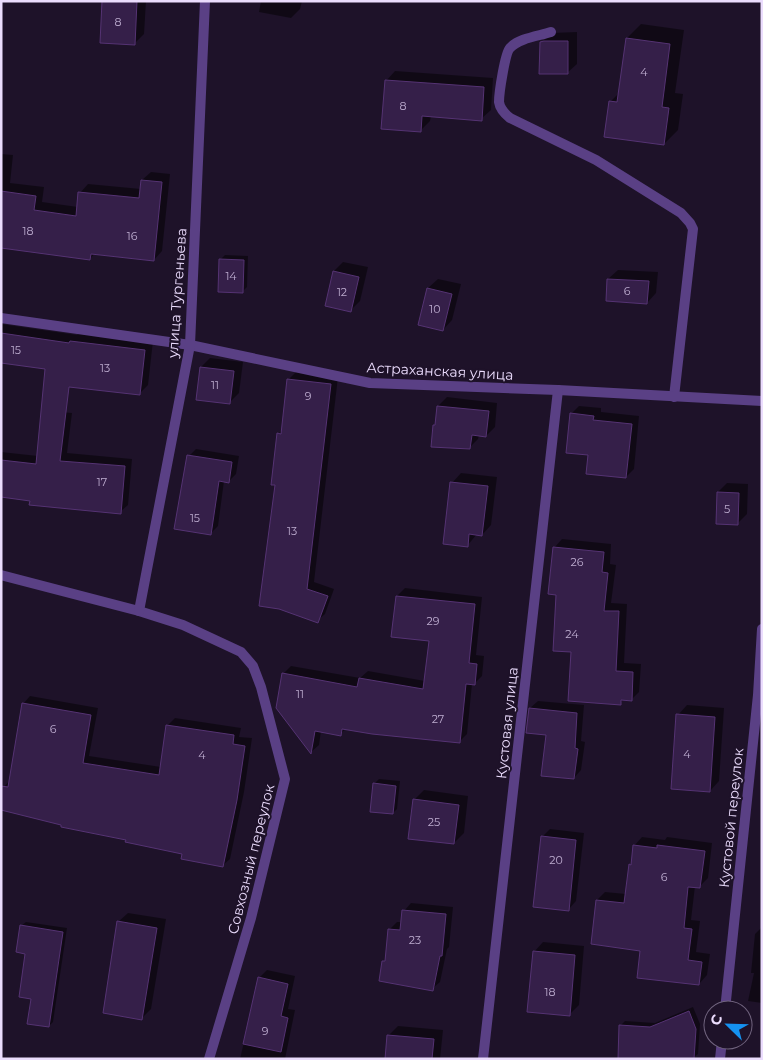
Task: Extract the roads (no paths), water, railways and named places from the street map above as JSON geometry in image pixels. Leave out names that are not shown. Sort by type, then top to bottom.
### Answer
[{"type":"street","name":"улица Тургеньева","points":[[140,611],[190,345],[205,1]]},
{"type":"street","points":[[551,32],[520,41],[511,47],[506,55],[499,103],[510,118],[605,165],[681,213],[690,223],[693,229],[674,397]]},
{"type":"street","name":"Астраханская улица","points":[[1,318],[190,345],[370,382],[762,401]]},
{"type":"street","name":"Кустовая улица","points":[[483,1059],[558,390]]},
{"type":"street","name":"Совхозный переулок","points":[[1,575],[140,611],[182,625],[240,652],[253,666],[261,686],[285,779],[251,918],[210,1059]]},
{"type":"street","name":"Кустовой переулок","points":[[726,1000],[760,695],[762,630]]}]
